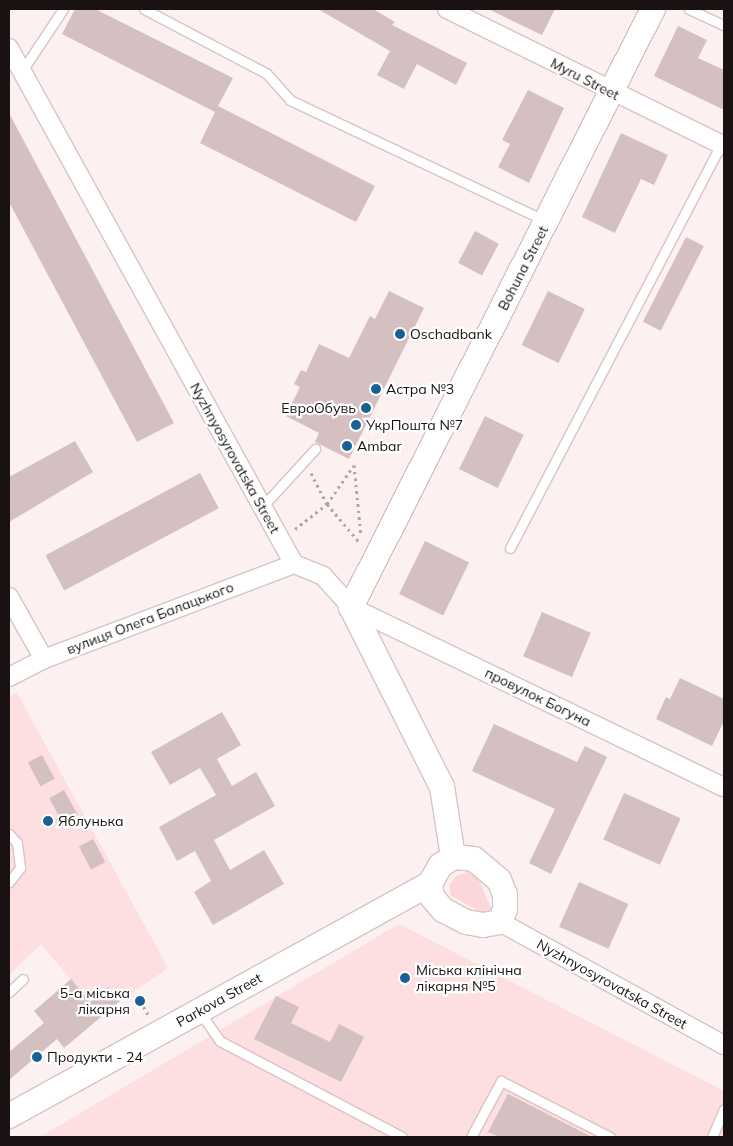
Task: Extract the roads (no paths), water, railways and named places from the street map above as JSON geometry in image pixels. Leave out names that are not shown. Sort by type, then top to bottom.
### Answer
[{"type":"main road","name":"Bohuna Street","points":[[351,607],[653,9]]},
{"type":"main road","points":[[351,607],[442,787],[453,857]]},
{"type":"main road","points":[[453,857],[474,859],[499,880],[506,895],[506,909],[500,922],[483,925],[466,922],[443,910],[432,897],[430,884],[440,866],[453,857]]},
{"type":"main road","name":"Parkova Street","points":[[9,1116],[430,884]]},
{"type":"street","name":"Myru Street","points":[[447,9],[612,93],[723,145]]},
{"type":"street","name":"Nyzhnyosyrovatska Street","points":[[9,48],[294,564]]},
{"type":"street","points":[[294,564],[323,576],[351,607]]},
{"type":"street","name":"вулиця Олега Балацького","points":[[9,677],[44,659],[294,564]]},
{"type":"street","points":[[9,597],[44,659]]},
{"type":"street","name":"провулок Богуна","points":[[351,607],[724,787]]},
{"type":"street","name":"Nyzhnyosyrovatska Street","points":[[500,922],[724,1045]]},
{"type":"lane","points":[[22,71],[63,9]]},
{"type":"lane","points":[[144,9],[266,73],[290,100],[546,222]]},
{"type":"lane","points":[[689,9],[724,25]]},
{"type":"lane","points":[[510,548],[723,145]]},
{"type":"lane","points":[[262,507],[315,449]]},
{"type":"lane","points":[[9,834],[18,843],[20,868],[9,882]]},
{"type":"lane","points":[[9,992],[23,979]]},
{"type":"lane","points":[[199,1011],[220,1041],[402,1137]]},
{"type":"lane","points":[[471,1137],[501,1081],[610,1137]]},
{"type":"lane","points":[[712,1137],[724,1109]]},
{"type":"place","name":"Oschadbank","points":[[400,334]]},
{"type":"place","name":"Астра №3","points":[[376,389]]},
{"type":"place","name":"ЕвроОбувь","points":[[366,408]]},
{"type":"place","name":"УкрПошта №7","points":[[356,425]]},
{"type":"place","name":"Ambar","points":[[347,446]]},
{"type":"place","name":"Яблунька","points":[[48,821]]},
{"type":"place","name":"Міська клінічна лікарня №5","points":[[405,978]]},
{"type":"place","name":"5-а міська лікарня","points":[[140,1001]]},
{"type":"place","name":"Продукти - 24","points":[[37,1057]]}]
